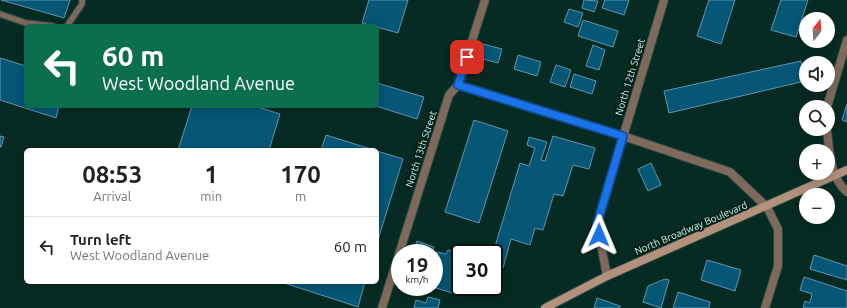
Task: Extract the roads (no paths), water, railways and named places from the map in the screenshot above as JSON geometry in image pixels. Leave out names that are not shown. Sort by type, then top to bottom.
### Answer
[{"type":"main road","name":"North Broadway Boulevard","points":[[545,308],[607,276],[767,207],[847,170]]},
{"type":"street","name":"North 13th Street","points":[[382,308],[449,95],[458,85],[484,0]]},
{"type":"street","name":"North 12th Street","points":[[607,276],[597,224],[664,0]]},
{"type":"street","points":[[829,100],[847,40]]},
{"type":"street","points":[[458,85],[623,136],[730,172],[767,207],[778,229],[778,266],[765,308]]},
{"type":"street","points":[[828,136],[830,156],[836,175],[847,192]]},
{"type":"lane","points":[[68,24],[82,4],[82,0]]},
{"type":"lane","points":[[0,14],[26,23],[35,24]]}]
